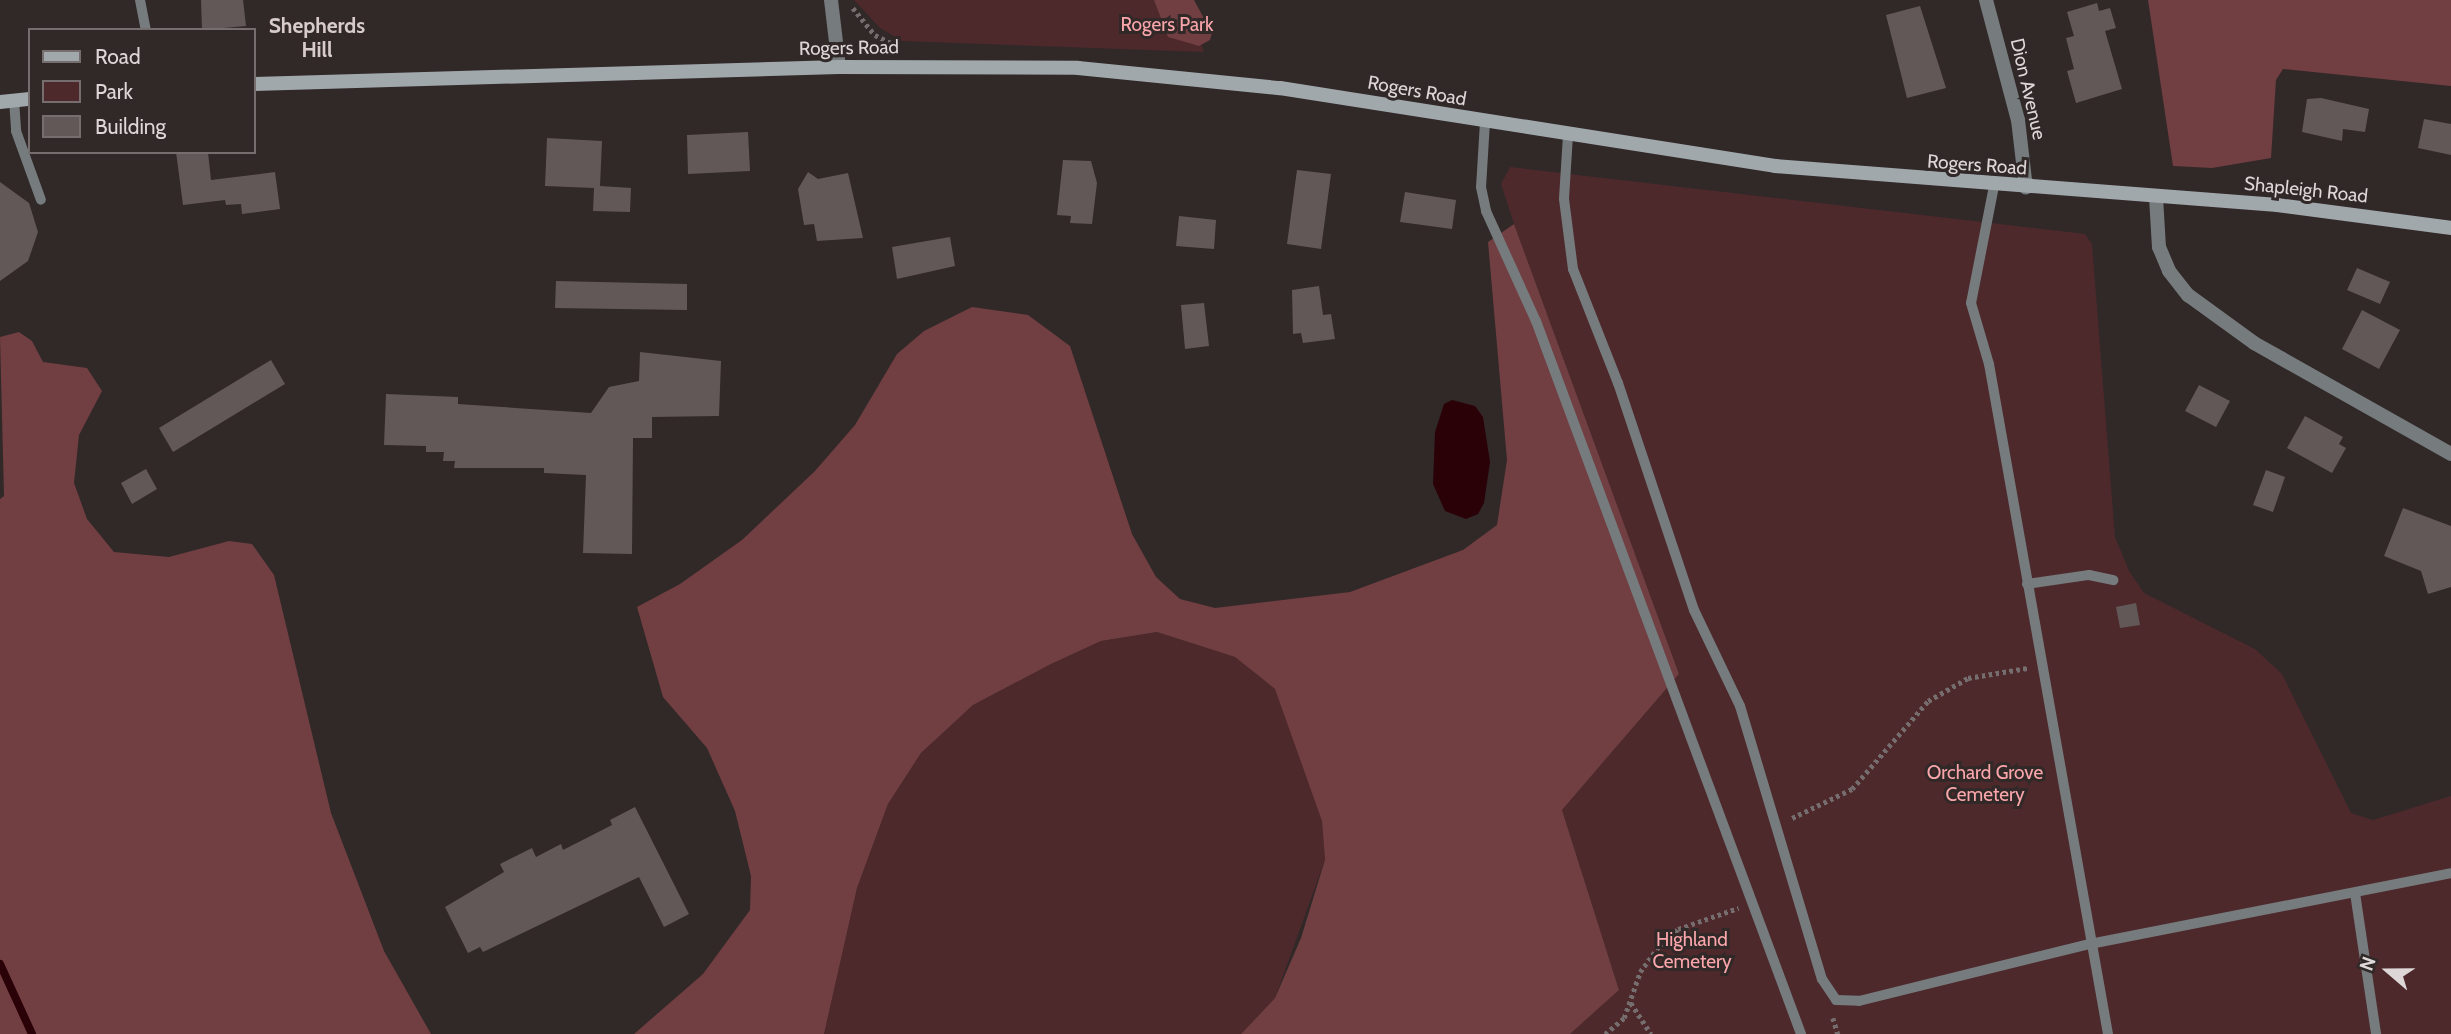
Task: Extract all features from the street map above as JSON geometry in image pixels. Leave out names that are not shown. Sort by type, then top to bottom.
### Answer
[{"type":"main road","name":"Rogers Road","points":[[256,84],[986,65],[1185,76],[1775,166],[1993,186],[2156,197]]},
{"type":"main road","points":[[7,101],[28,99]]},
{"type":"main road","name":"Shapleigh Road","points":[[2156,197],[2277,205],[2451,228]]},
{"type":"street","points":[[831,0],[839,67]]},
{"type":"street","name":"Dion Avenue","points":[[1986,0],[2018,120],[2026,188]]},
{"type":"street","points":[[2156,197],[2156,225],[2169,271],[2201,307],[2304,372],[2451,454]]},
{"type":"lane","points":[[140,0],[146,28]]},
{"type":"lane","points":[[7,101],[41,200]]},
{"type":"lane","points":[[1485,122],[1481,187],[1486,211],[1536,321],[1801,1034]]},
{"type":"lane","points":[[1568,135],[1564,199],[1573,269],[1618,383],[1694,610],[1740,706],[1822,979],[1836,1000],[1858,1001],[2090,944],[2451,873]]},
{"type":"lane","points":[[1993,186],[1972,303],[1989,363],[2108,1034]]},
{"type":"lane","points":[[2027,584],[2089,575],[2113,580]]},
{"type":"lane","points":[[2355,893],[2376,1034]]},
{"type":"path","points":[[848,0],[875,35],[902,47]]},
{"type":"path","points":[[1777,825],[1852,789],[1927,701],[1968,678],[2042,666]]},
{"type":"path","points":[[1605,1034],[1624,1018],[1640,972],[1678,929],[1752,904]]},
{"type":"path","points":[[1630,1002],[1651,1034]]},
{"type":"green space","name":"Rogers Park","points":[[854,0],[1186,0],[1204,52],[902,41],[880,28]]},
{"type":"green space","points":[[1154,0],[1194,0],[1212,33],[1210,40],[1199,46],[1168,37]]},
{"type":"green space","points":[[2148,0],[2451,0],[2451,86],[2283,69],[2276,80],[2271,158],[2212,168],[2173,166]]},
{"type":"green space","name":"Orchard Grove Cemetery","points":[[1510,167],[2085,234],[2092,244],[2115,537],[2129,571],[2144,593],[2255,649],[2282,674],[2351,813],[2373,820],[2451,796],[2451,1034],[1570,1034],[1619,990],[1562,810],[1679,674],[1514,224],[1501,184]]},
{"type":"green space","points":[[1514,224],[1679,674],[1562,810],[1619,990],[1570,1034],[1241,1034],[1275,998],[1301,938],[1325,860],[1322,821],[1275,689],[1235,657],[1157,632],[1101,641],[1051,664],[973,705],[921,753],[888,804],[857,888],[824,1034],[634,1034],[703,974],[750,910],[751,876],[735,811],[707,748],[663,697],[637,607],[680,584],[742,540],[815,471],[855,425],[897,354],[924,331],[972,307],[1028,315],[1070,346],[1132,534],[1156,577],[1180,599],[1215,608],[1350,592],[1463,550],[1497,525],[1507,460],[1488,242]]},
{"type":"green space","points":[[19,332],[32,341],[43,362],[87,368],[102,391],[79,435],[74,483],[87,519],[114,552],[169,557],[229,541],[252,544],[274,575],[331,813],[384,951],[431,1034],[0,1034],[0,499],[4,496],[0,337]]},
{"type":"green space","points":[[1157,632],[1235,657],[1275,689],[1299,745],[1322,821],[1325,860],[1275,998],[1241,1034],[824,1034],[857,888],[888,804],[921,753],[973,705],[1051,664],[1101,641]]},
{"type":"shaded area","points":[[1452,400],[1475,406],[1483,417],[1490,462],[1484,503],[1478,514],[1466,519],[1445,511],[1433,484],[1435,432],[1444,404]]},
{"type":"building","points":[[201,0],[243,0],[246,26],[202,28]]},
{"type":"building","points":[[2097,3],[2099,11],[2110,8],[2116,28],[2105,31],[2122,89],[2076,103],[2067,71],[2074,69],[2066,38],[2074,36],[2067,12]]},
{"type":"building","points":[[1920,6],[1946,88],[1907,98],[1886,15]]},
{"type":"building","points":[[2321,98],[2369,109],[2365,132],[2343,129],[2342,141],[2302,132],[2307,99]]},
{"type":"building","points":[[2424,119],[2451,124],[2451,155],[2418,148]]},
{"type":"building","points":[[748,132],[750,171],[688,174],[687,135]]},
{"type":"building","points":[[547,138],[602,141],[600,186],[631,188],[630,212],[593,211],[594,188],[545,186]]},
{"type":"building","points":[[176,154],[208,154],[211,180],[275,172],[280,209],[242,214],[241,204],[226,205],[225,200],[183,205]]},
{"type":"building","points":[[1063,160],[1091,161],[1097,183],[1092,224],[1070,223],[1071,216],[1057,215]]},
{"type":"building","points":[[1297,170],[1331,174],[1321,249],[1287,244]]},
{"type":"building","points":[[808,172],[818,179],[848,173],[863,238],[817,241],[814,224],[804,225],[798,189]]},
{"type":"building","points":[[0,182],[29,203],[38,232],[28,261],[0,281]]},
{"type":"building","points":[[1405,192],[1456,200],[1452,229],[1400,222]]},
{"type":"building","points":[[1179,216],[1216,220],[1214,249],[1176,246]]},
{"type":"building","points":[[950,237],[955,266],[897,279],[892,247]]},
{"type":"building","points":[[2357,268],[2390,282],[2380,304],[2347,290]]},
{"type":"building","points":[[556,281],[687,284],[687,310],[555,308]]},
{"type":"building","points":[[1319,286],[1323,315],[1331,314],[1335,339],[1303,343],[1301,333],[1293,334],[1292,290]]},
{"type":"building","points":[[1204,303],[1209,346],[1185,349],[1181,305]]},
{"type":"building","points":[[2362,310],[2400,330],[2379,369],[2342,349]]},
{"type":"building","points":[[640,352],[721,361],[719,416],[652,417],[652,438],[633,438],[632,554],[583,553],[586,475],[544,473],[544,468],[454,468],[455,461],[443,461],[444,452],[426,452],[426,446],[384,445],[386,394],[458,397],[458,404],[591,413],[609,387],[639,381]]},
{"type":"building","points":[[271,360],[285,384],[173,452],[159,428]]},
{"type":"building","points":[[2199,385],[2230,401],[2216,427],[2185,411]]},
{"type":"building","points":[[2305,416],[2343,437],[2339,444],[2346,448],[2332,473],[2287,448]]},
{"type":"building","points":[[146,469],[157,489],[132,504],[121,483]]},
{"type":"building","points":[[2266,470],[2285,477],[2273,512],[2253,505]]},
{"type":"building","points":[[2403,508],[2451,526],[2451,587],[2428,594],[2421,571],[2384,556]]},
{"type":"building","points":[[2136,603],[2140,625],[2120,628],[2116,607]]},
{"type":"building","points":[[635,807],[689,914],[664,927],[639,877],[483,952],[480,947],[468,953],[445,907],[504,872],[500,864],[532,848],[536,857],[561,844],[563,850],[612,825],[610,820]]},
{"type":"waterway","points":[[0,964],[32,1034]]},
{"type":"district","name":"Shepherds Hill","points":[[317,38]]},
{"type":"park label","name":"Highland Cemetery","points":[[1692,951]]}]
